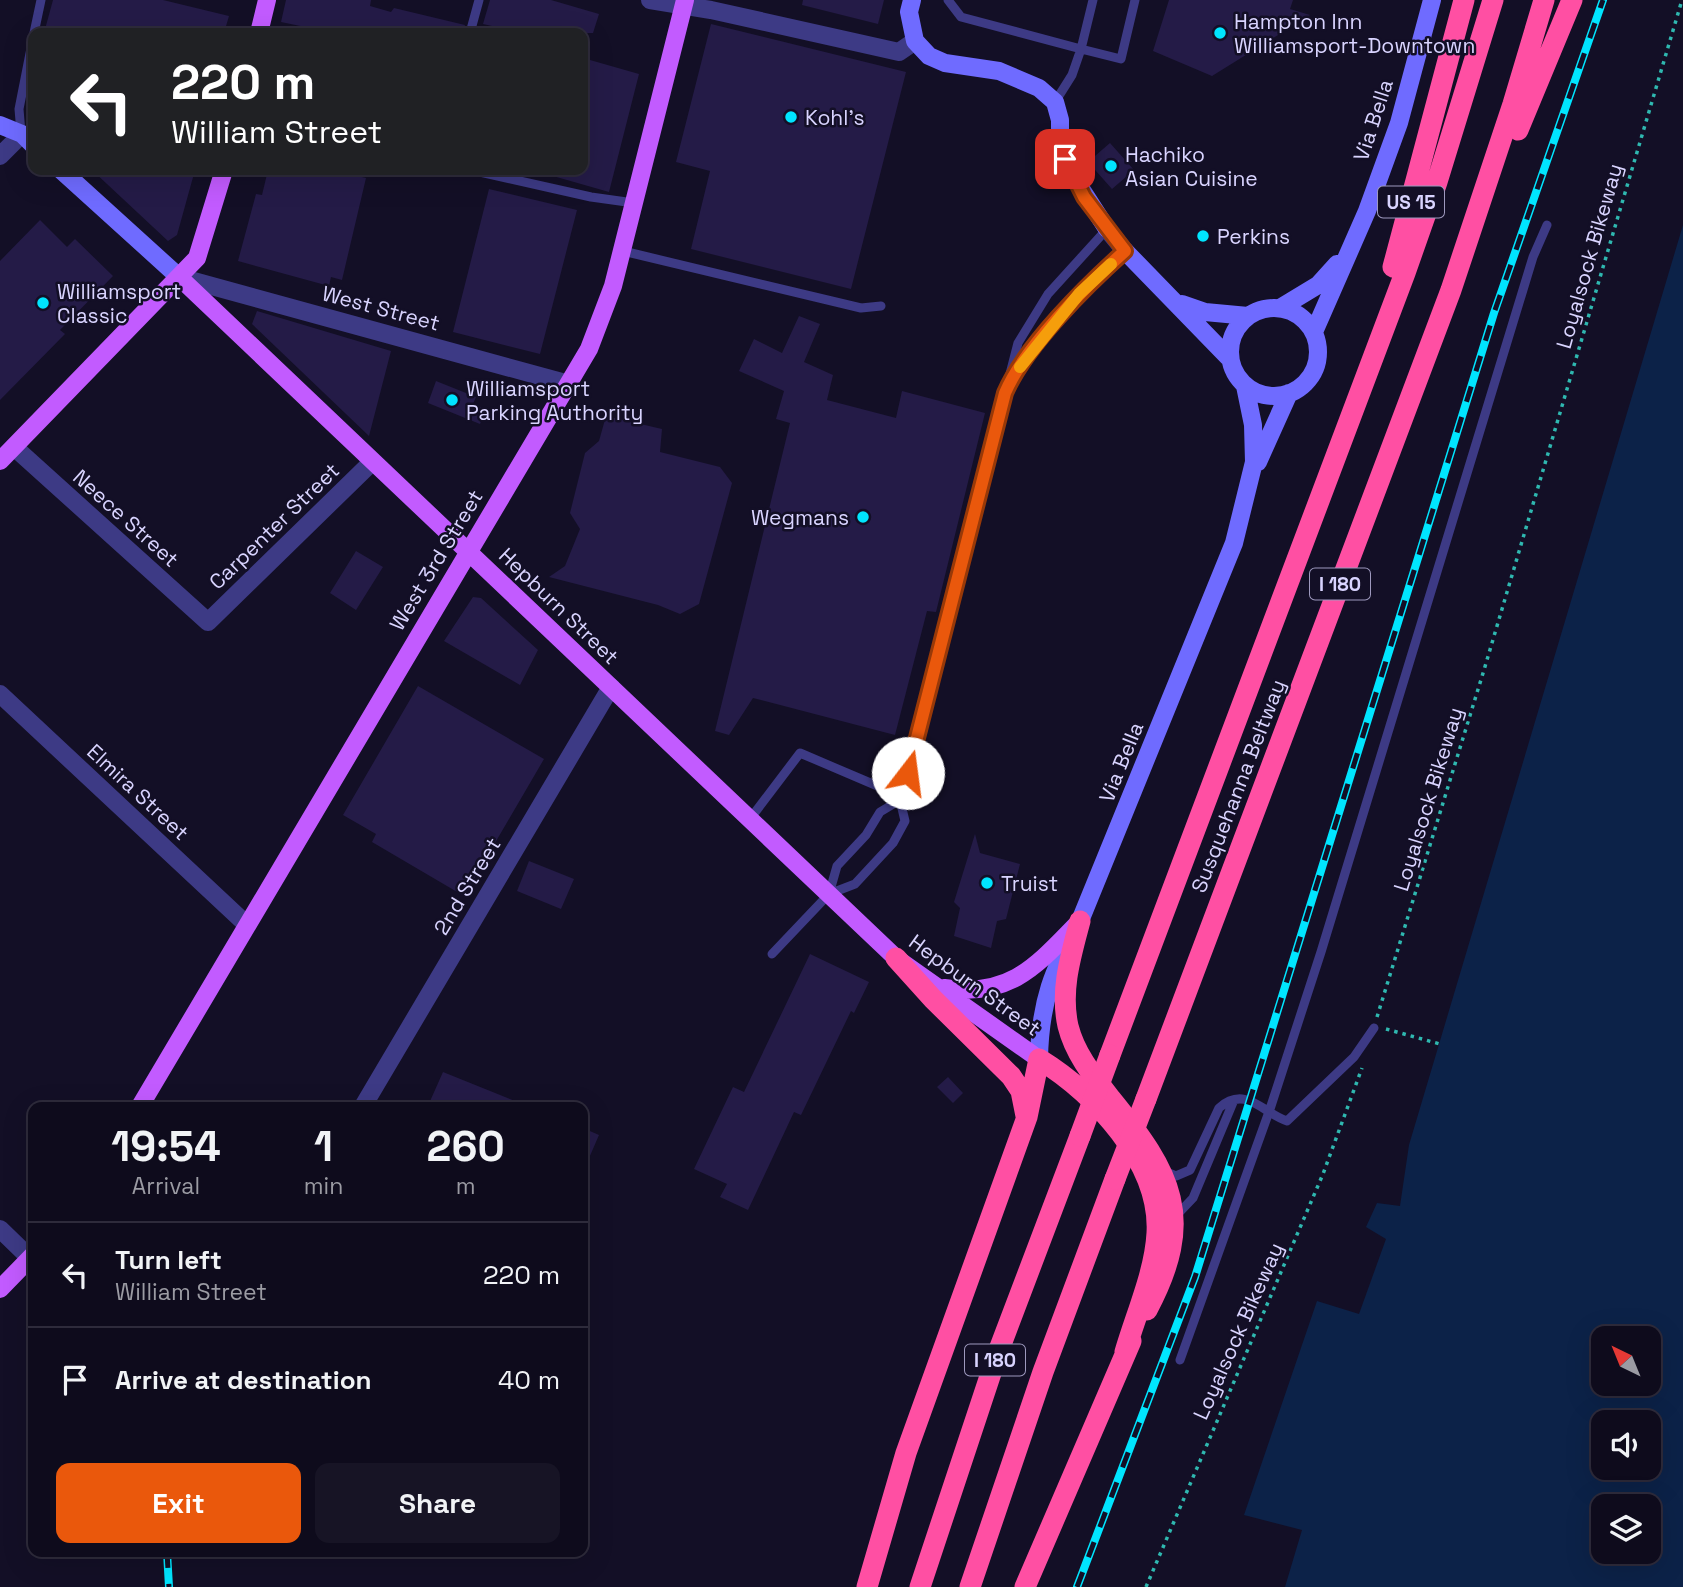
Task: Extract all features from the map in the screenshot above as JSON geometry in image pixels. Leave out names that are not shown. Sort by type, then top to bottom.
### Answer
[{"type":"highway","name":"US 15","points":[[1356,404],[1464,0]]},
{"type":"highway","name":"Susquehanna Beltway","points":[[920,1587],[997,1355],[1356,404],[1437,182],[1493,0]]},
{"type":"highway","name":"Susquehanna Beltway","points":[[970,1587],[1043,1372],[1451,290],[1544,0]]},
{"type":"highway","points":[[1451,290],[1572,0]]},
{"type":"highway","points":[[1025,1587],[1125,1352],[1163,1280],[1171,1251],[1173,1219],[1162,1171],[1145,1142],[1086,1065],[1072,1039],[1065,993],[1080,921]]},
{"type":"highway","points":[[896,958],[1011,1076],[1021,1091],[1027,1117]]},
{"type":"highway","points":[[867,1587],[894,1487],[1027,1117],[1039,1059],[1072,1081],[1088,1096],[1132,1151],[1153,1191],[1157,1220],[1156,1248],[1125,1352]]},
{"type":"main road","points":[[260,28],[267,0]]},
{"type":"main road","points":[[912,0],[909,12],[915,41],[929,56],[945,63],[999,71],[1039,88],[1055,102],[1063,154],[1084,197],[1107,229]]},
{"type":"main road","name":"Via Bella","points":[[1314,332],[1367,211],[1399,123],[1432,0]]},
{"type":"main road","name":"West 3rd Street","points":[[142,1102],[246,923],[569,384],[605,313],[685,3]]},
{"type":"main road","points":[[0,125],[27,140]]},
{"type":"main road","name":"Hepburn Street","points":[[67,175],[179,277],[896,958],[943,988],[996,1031],[1039,1059]]},
{"type":"main road","points":[[0,461],[197,258],[222,175]]},
{"type":"main road","name":"Via Bella","points":[[1280,308],[1318,285],[1348,250]]},
{"type":"main road","points":[[1125,251],[1228,357],[1231,368],[1245,386],[1267,396],[1289,393],[1307,382],[1317,365],[1318,344],[1314,332],[1300,316],[1280,308],[1258,311],[1248,316],[1235,330],[1228,357]]},
{"type":"main road","points":[[1172,300],[1205,312],[1248,316]]},
{"type":"main road","name":"Via Bella","points":[[1245,386],[1253,432],[1251,482]]},
{"type":"main road","name":"Via Bella","points":[[1039,1059],[1040,1018],[1046,989],[1080,921],[1223,577],[1251,482],[1270,430],[1289,393]]},
{"type":"main road","points":[[943,988],[976,991],[1017,979],[1040,962],[1080,921]]},
{"type":"main road","points":[[0,1289],[28,1262]]},
{"type":"street","points":[[649,0],[685,3],[899,52],[915,41]]},
{"type":"street","points":[[0,156],[27,140]]},
{"type":"street","points":[[1107,229],[1125,251]]},
{"type":"street","name":"West Street","points":[[179,277],[569,384]]},
{"type":"street","name":"Neece Street","points":[[14,447],[208,622]]},
{"type":"street","name":"Carpenter Street","points":[[208,622],[372,462]]},
{"type":"street","name":"2nd Street","points":[[366,1102],[611,687]]},
{"type":"street","name":"Elmira Street","points":[[1,697],[246,923]]},
{"type":"street","points":[[0,1229],[28,1254]]},
{"type":"lane","points":[[35,28],[41,0]]},
{"type":"lane","points":[[471,28],[479,0]]},
{"type":"lane","points":[[948,0],[961,17],[1121,59],[1135,0]]},
{"type":"lane","points":[[1055,102],[1072,75],[1093,0]]},
{"type":"lane","points":[[27,140],[19,109],[28,77]]},
{"type":"lane","points":[[493,175],[591,197],[634,203]]},
{"type":"lane","points":[[1180,1360],[1270,1109],[1321,952],[1533,257],[1547,225]]},
{"type":"lane","points":[[772,954],[829,894],[855,884],[893,843],[905,821],[901,798],[1018,343],[1048,294],[1107,229]]},
{"type":"lane","points":[[622,251],[860,308],[881,306]]},
{"type":"lane","points":[[1005,393],[1025,359],[1079,294],[1125,251]]},
{"type":"lane","points":[[750,819],[800,753],[901,798]]},
{"type":"lane","points":[[829,894],[836,866],[866,835],[880,812],[901,798]]},
{"type":"lane","points":[[1162,1171],[1176,1175],[1190,1170],[1219,1108],[1234,1100],[1270,1109],[1279,1119],[1287,1121],[1354,1057],[1374,1028]]},
{"type":"lane","points":[[1173,1219],[1193,1198],[1234,1100]]},
{"type":"path","name":"Loyalsock Bikeway","points":[[1374,1028],[1484,670],[1682,0]]},
{"type":"path","points":[[1374,1028],[1440,1044]]},
{"type":"path","name":"Loyalsock Bikeway","points":[[1146,1587],[1323,1174],[1365,1059]]},
{"type":"water","points":[[1683,225],[1683,1587],[1285,1587],[1302,1530],[1244,1515],[1317,1301],[1359,1314],[1386,1239],[1366,1227],[1377,1203],[1400,1206],[1409,1145]]},
{"type":"building","points":[[53,0],[163,0],[229,16],[225,28],[45,28]]},
{"type":"building","points":[[286,0],[371,0],[370,6],[391,12],[394,8],[465,25],[464,28],[310,28],[281,22]]},
{"type":"building","points":[[490,0],[551,0],[599,14],[593,33],[588,33],[588,28],[491,28],[483,24]]},
{"type":"building","points":[[803,0],[884,0],[878,24],[802,5]]},
{"type":"building","name":"Hampton Inn Williamsport-Downtown","points":[[1169,0],[1293,0],[1290,9],[1310,15],[1212,76],[1153,51]]},
{"type":"building","name":"Kohl's","points":[[711,24],[906,72],[851,289],[691,249],[710,171],[676,162]]},
{"type":"building","points":[[588,59],[639,74],[609,192],[550,175],[588,175]]},
{"type":"building","name":"Hachiko Asian Cuisine","points":[[1110,143],[1134,170],[1112,189],[1088,162]]},
{"type":"building","points":[[97,175],[194,175],[177,235],[168,241]]},
{"type":"building","points":[[267,175],[352,175],[366,178],[342,280],[331,277],[329,286],[238,261],[256,194],[262,195]]},
{"type":"building","points":[[489,189],[577,210],[540,354],[453,332]]},
{"type":"building","name":"Williamsport Classic","points":[[40,220],[67,247],[75,239],[113,276],[60,330],[65,334],[0,400],[0,261]]},
{"type":"building","points":[[257,311],[391,351],[369,436],[252,324]]},
{"type":"building","name":"Wegmans","points":[[799,316],[820,324],[804,362],[833,375],[827,400],[896,418],[902,391],[985,413],[936,612],[927,611],[895,735],[753,698],[729,735],[715,731],[790,423],[776,419],[784,391],[739,371],[754,339],[782,353]]},
{"type":"building","name":"Williamsport Parking Authority","points":[[436,381],[476,397],[473,404],[486,409],[480,424],[428,403]]},
{"type":"building","points":[[606,416],[662,429],[660,452],[720,467],[732,483],[699,604],[680,614],[658,605],[549,577],[565,566],[580,529],[570,513],[585,453],[599,441]]},
{"type":"building","points":[[356,551],[383,567],[356,610],[330,593]]},
{"type":"building","points":[[473,597],[481,598],[538,650],[520,685],[444,641]]},
{"type":"building","points":[[418,686],[544,759],[464,896],[372,842],[376,834],[343,815]]},
{"type":"building","name":"Truist","points":[[975,834],[980,853],[1020,864],[1006,919],[997,921],[991,948],[954,936],[960,908],[954,902]]},
{"type":"building","points":[[529,861],[574,879],[561,909],[517,891]]},
{"type":"building","points":[[810,954],[869,982],[854,1013],[851,1011],[801,1115],[794,1112],[748,1210],[720,1197],[727,1184],[694,1169],[733,1087],[744,1092]]},
{"type":"building","points":[[443,1072],[518,1102],[430,1102]]},
{"type":"building","points":[[948,1077],[963,1093],[953,1103],[937,1087]]},
{"type":"building","points":[[588,1130],[599,1135],[588,1160]]},
{"type":"railway","points":[[1077,1587],[1195,1277],[1494,313],[1603,0]]},
{"type":"railway","points":[[167,1557],[169,1587]]},
{"type":"slow traffic","points":[[1020,367],[1079,294],[1111,264]]},
{"type":"place","name":"Hampton Inn Williamsport-Downtown","points":[[1220,33]]},
{"type":"place","name":"Kohl's","points":[[791,117]]},
{"type":"place","name":"Hachiko Asian Cuisine","points":[[1111,166]]},
{"type":"place","name":"Perkins","points":[[1203,236]]},
{"type":"place","name":"Williamsport Classic","points":[[43,303]]},
{"type":"place","name":"Williamsport Parking Authority","points":[[452,400]]},
{"type":"place","name":"Wegmans","points":[[863,517]]},
{"type":"place","name":"Truist","points":[[987,883]]},
{"type":"route","points":[[908,773],[1005,393],[1025,359],[1079,294],[1125,251],[1084,197],[1065,159]]}]
